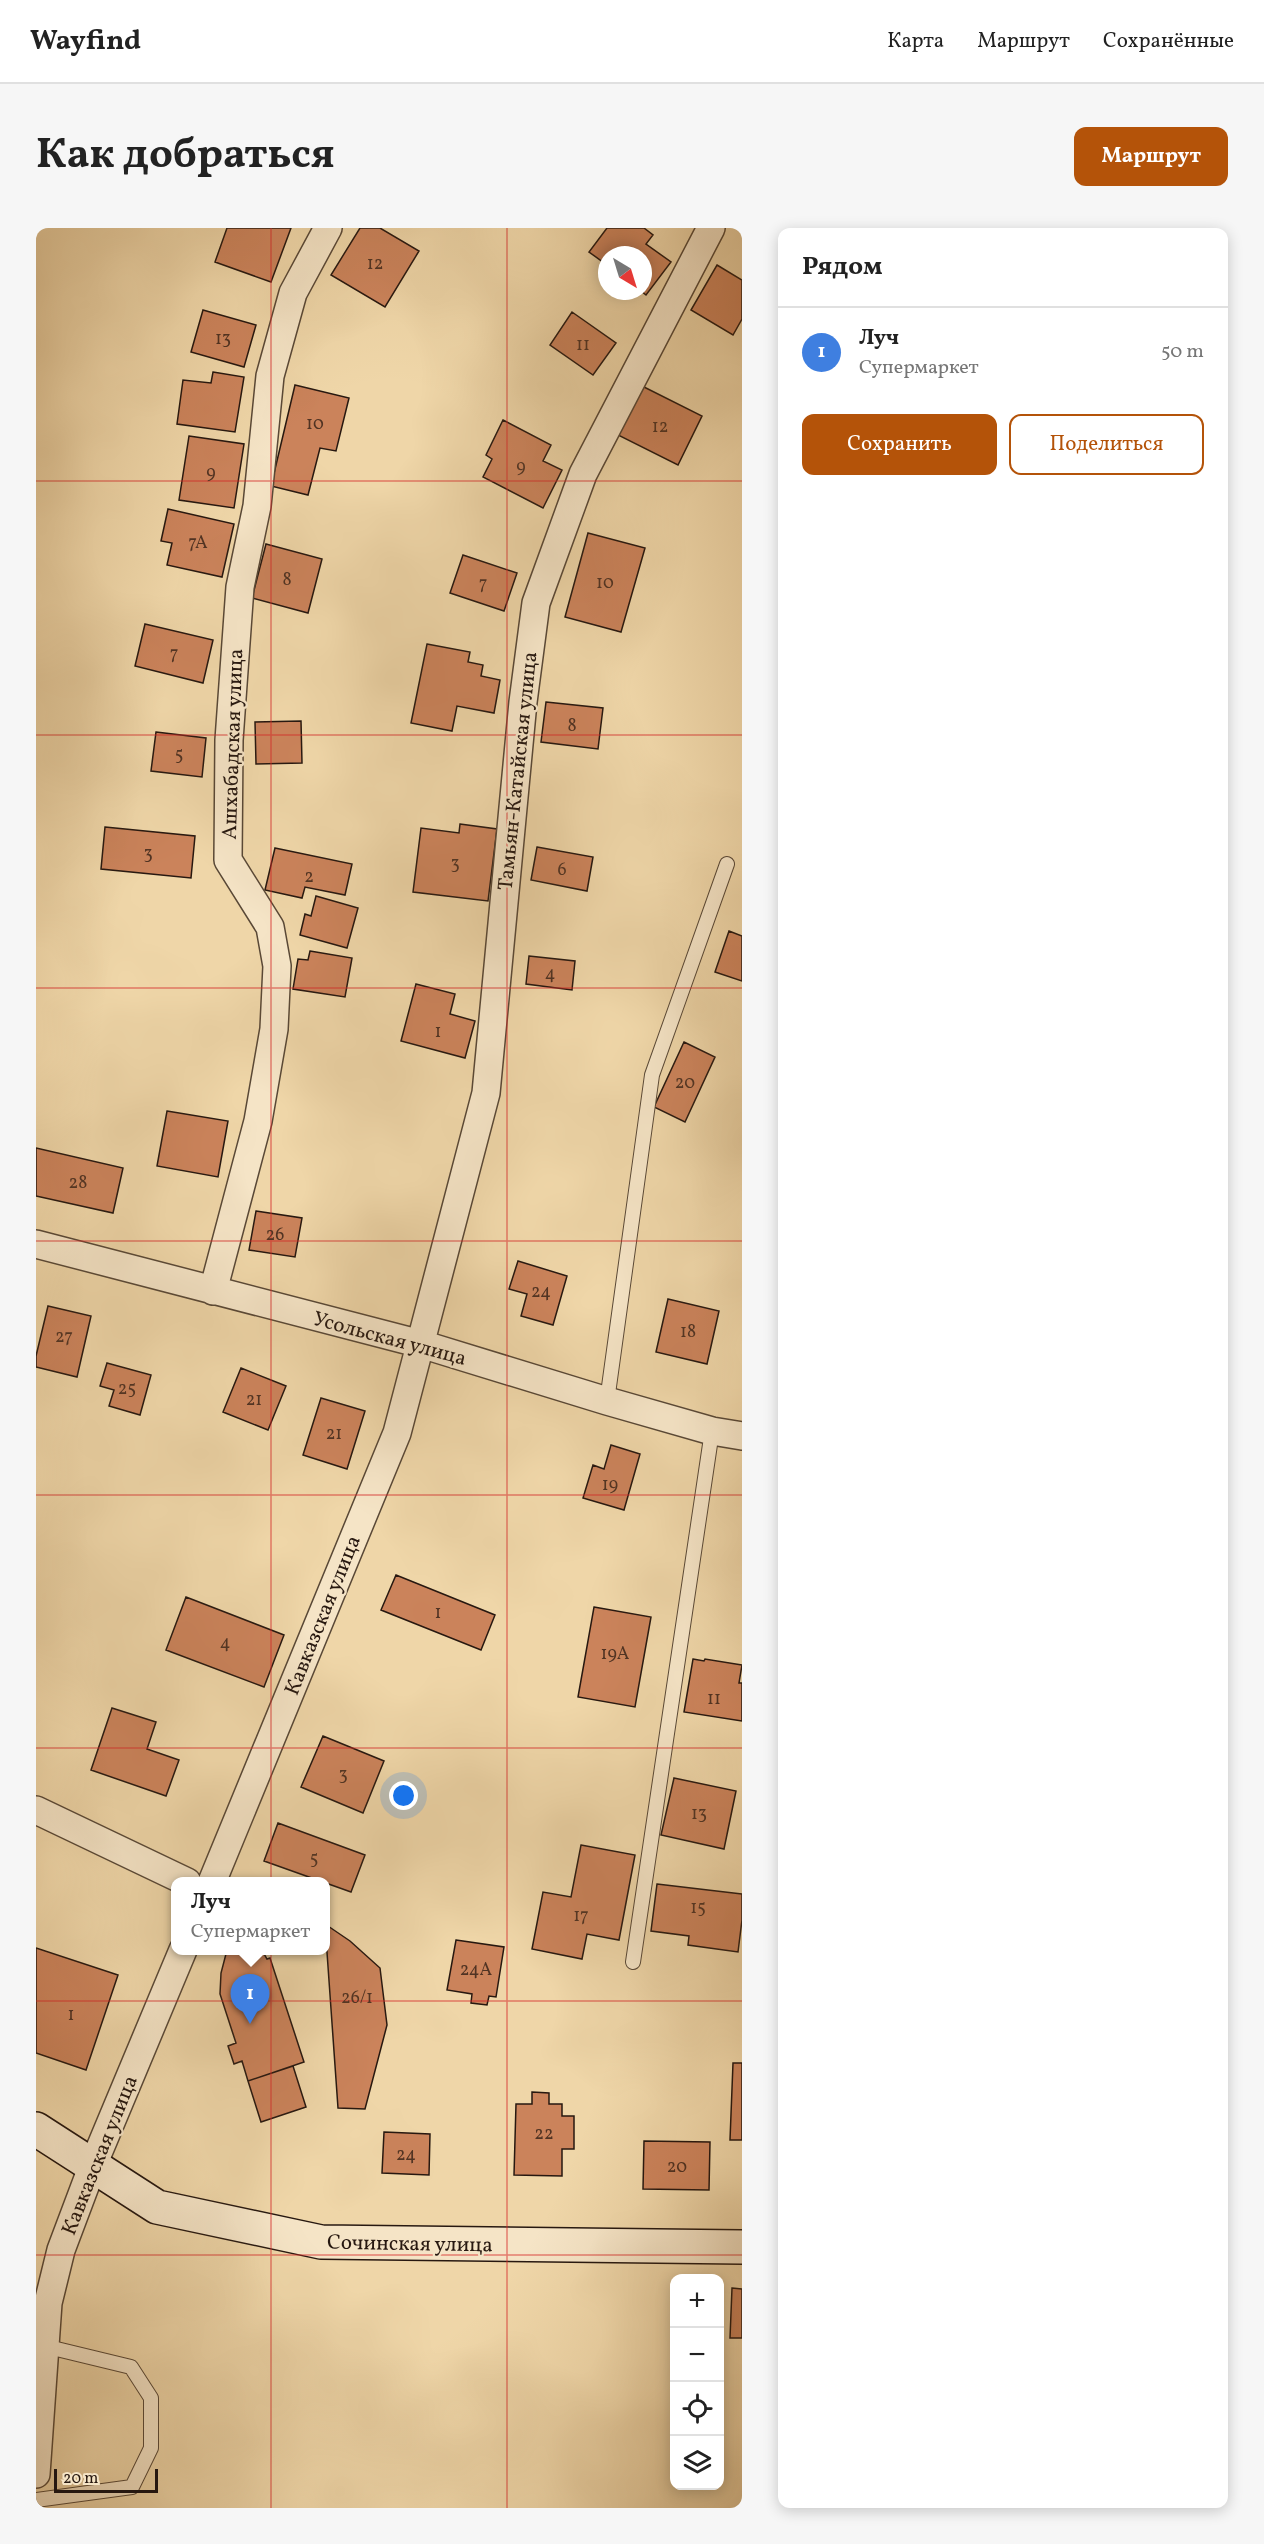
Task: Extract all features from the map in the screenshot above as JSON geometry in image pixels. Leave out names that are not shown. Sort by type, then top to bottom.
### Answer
[{"type":"main road","name":"Сочинская улица","points":[[36,2129],[157,2207],[321,2242],[742,2247]]},
{"type":"street","name":"Ашхабадская улица","points":[[213,1291],[258,1121],[274,1029],[278,966],[270,927],[228,860],[229,740],[240,587],[257,506],[270,376],[293,293],[328,228]]},
{"type":"street","name":"Тамьян-Катайская улица","points":[[422,1344],[486,1093],[523,702],[536,603],[583,474],[711,228]]},
{"type":"street","name":"Усольская улица","points":[[36,1244],[422,1344],[607,1401],[712,1431],[742,1436]]},
{"type":"street","name":"Кавказская улица","points":[[214,1877],[397,1433],[422,1344]]},
{"type":"street","points":[[36,1810],[178,1877]]},
{"type":"street","name":"Кавказская улица","points":[[36,2474],[40,2345],[61,2250],[93,2165],[181,1955]]},
{"type":"lane","points":[[607,1401],[652,1075],[727,864]]},
{"type":"lane","points":[[633,1962],[712,1431]]},
{"type":"lane","points":[[36,2500],[132,2487],[151,2448],[151,2398],[131,2367],[40,2345]]},
{"type":"building","points":[[227,228],[291,228],[271,282],[215,262]]},
{"type":"building","points":[[360,228],[380,228],[419,251],[385,307],[331,275]]},
{"type":"building","points":[[607,228],[644,228],[653,235],[646,244],[649,246],[598,246],[598,258],[589,252]]},
{"type":"building","points":[[652,248],[671,262],[652,287]]},
{"type":"building","points":[[717,265],[742,280],[742,319],[733,335],[691,310]]},
{"type":"building","points":[[203,310],[256,325],[244,367],[191,352]]},
{"type":"building","points":[[572,312],[616,343],[593,375],[550,345]]},
{"type":"building","points":[[213,372],[244,377],[235,432],[177,424],[183,380],[211,383]]},
{"type":"building","points":[[295,385],[349,398],[336,451],[320,448],[308,495],[271,486]]},
{"type":"building","points":[[642,386],[702,416],[678,465],[618,435]]},
{"type":"building","points":[[503,420],[551,445],[543,461],[562,470],[543,508],[483,477],[492,459],[486,455]]},
{"type":"building","points":[[189,436],[244,444],[234,508],[179,500]]},
{"type":"building","points":[[168,509],[234,524],[222,577],[167,565],[172,543],[161,541]]},
{"type":"building","points":[[588,533],[645,548],[621,632],[565,617]]},
{"type":"building","points":[[266,544],[322,559],[308,613],[252,598]]},
{"type":"building","points":[[463,555],[517,573],[504,611],[450,593]]},
{"type":"building","points":[[145,624],[213,640],[203,683],[135,666]]},
{"type":"building","points":[[427,644],[470,652],[468,662],[483,665],[481,676],[500,680],[494,713],[457,706],[452,731],[411,723]]},
{"type":"building","points":[[546,702],[603,708],[598,749],[541,742]]},
{"type":"building","points":[[301,721],[302,763],[256,764],[255,722]]},
{"type":"building","points":[[156,732],[206,738],[202,777],[151,771]]},
{"type":"building","points":[[460,824],[497,829],[488,901],[413,892],[421,828],[459,833]]},
{"type":"building","points":[[105,827],[195,836],[191,878],[101,869]]},
{"type":"building","points":[[537,847],[593,857],[587,891],[531,880]]},
{"type":"building","points":[[275,848],[352,864],[345,895],[305,887],[302,898],[265,890]]},
{"type":"building","points":[[316,896],[358,908],[347,948],[300,935],[305,914],[311,916]]},
{"type":"building","points":[[729,931],[742,936],[742,981],[715,972]]},
{"type":"building","points":[[310,951],[352,958],[345,997],[293,989],[298,959],[308,960]]},
{"type":"building","points":[[529,956],[575,961],[572,990],[526,984]]},
{"type":"building","points":[[416,984],[455,994],[450,1014],[475,1021],[465,1058],[401,1041]]},
{"type":"building","points":[[684,1042],[715,1057],[685,1122],[654,1107]]},
{"type":"building","points":[[167,1111],[228,1121],[218,1177],[157,1166]]},
{"type":"building","points":[[36,1148],[123,1168],[113,1213],[36,1196]]},
{"type":"building","points":[[256,1211],[302,1218],[295,1257],[249,1250]]},
{"type":"building","points":[[518,1261],[567,1276],[553,1325],[521,1316],[527,1294],[509,1289]]},
{"type":"building","points":[[668,1299],[719,1311],[707,1364],[656,1352]]},
{"type":"building","points":[[48,1306],[91,1316],[77,1377],[36,1367],[36,1356]]},
{"type":"building","points":[[107,1363],[151,1375],[140,1415],[109,1406],[114,1390],[100,1386]]},
{"type":"building","points":[[241,1368],[286,1386],[268,1430],[223,1412]]},
{"type":"building","points":[[321,1398],[365,1411],[347,1469],[303,1455]]},
{"type":"building","points":[[611,1445],[640,1454],[624,1510],[583,1498],[593,1465],[604,1469]]},
{"type":"building","points":[[396,1575],[495,1615],[481,1650],[381,1610]]},
{"type":"building","points":[[186,1597],[284,1635],[264,1687],[166,1650]]},
{"type":"building","points":[[594,1607],[651,1617],[635,1707],[578,1697]]},
{"type":"building","points":[[693,1659],[742,1665],[739,1683],[742,1683],[742,1721],[684,1712]]},
{"type":"building","points":[[112,1708],[156,1722],[147,1749],[179,1760],[166,1796],[91,1770]]},
{"type":"building","points":[[323,1736],[384,1761],[363,1813],[301,1787]]},
{"type":"building","points":[[674,1778],[736,1791],[724,1849],[661,1835]]},
{"type":"building","points":[[278,1823],[365,1855],[351,1892],[330,1885],[330,1877],[309,1877],[264,1861]]},
{"type":"building","points":[[581,1845],[635,1855],[619,1940],[587,1934],[582,1959],[532,1949],[543,1892],[571,1897]]},
{"type":"building","points":[[657,1884],[742,1894],[738,1952],[688,1945],[689,1936],[651,1931]]},
{"type":"building","points":[[330,1927],[350,1941],[380,1968],[387,2025],[365,2109],[338,2108],[327,1955],[330,1955]]},
{"type":"building","points":[[456,1940],[504,1947],[496,1997],[489,1996],[487,2005],[471,2003],[472,1994],[447,1990]]},
{"type":"building","points":[[36,1948],[118,1975],[86,2070],[36,2053]]},
{"type":"building","points":[[226,1955],[265,1955],[267,1959],[270,1958],[304,2062],[248,2081],[242,2061],[234,2064],[228,2046],[236,2043],[220,1994],[221,1973]]},
{"type":"building","points":[[733,2063],[742,2063],[742,2140],[730,2140]]},
{"type":"building","points":[[293,2066],[306,2107],[261,2122],[248,2081]]},
{"type":"building","points":[[532,2092],[549,2093],[549,2104],[562,2104],[562,2116],[574,2116],[574,2149],[562,2149],[562,2176],[514,2175],[516,2104],[532,2104]]},
{"type":"building","points":[[384,2132],[430,2134],[429,2175],[382,2173]]},
{"type":"building","points":[[644,2141],[710,2142],[709,2190],[643,2189]]},
{"type":"building","points":[[732,2288],[742,2289],[742,2338],[730,2338]]},
{"type":"place","name":"Луч","points":[[250,2024]]}]
